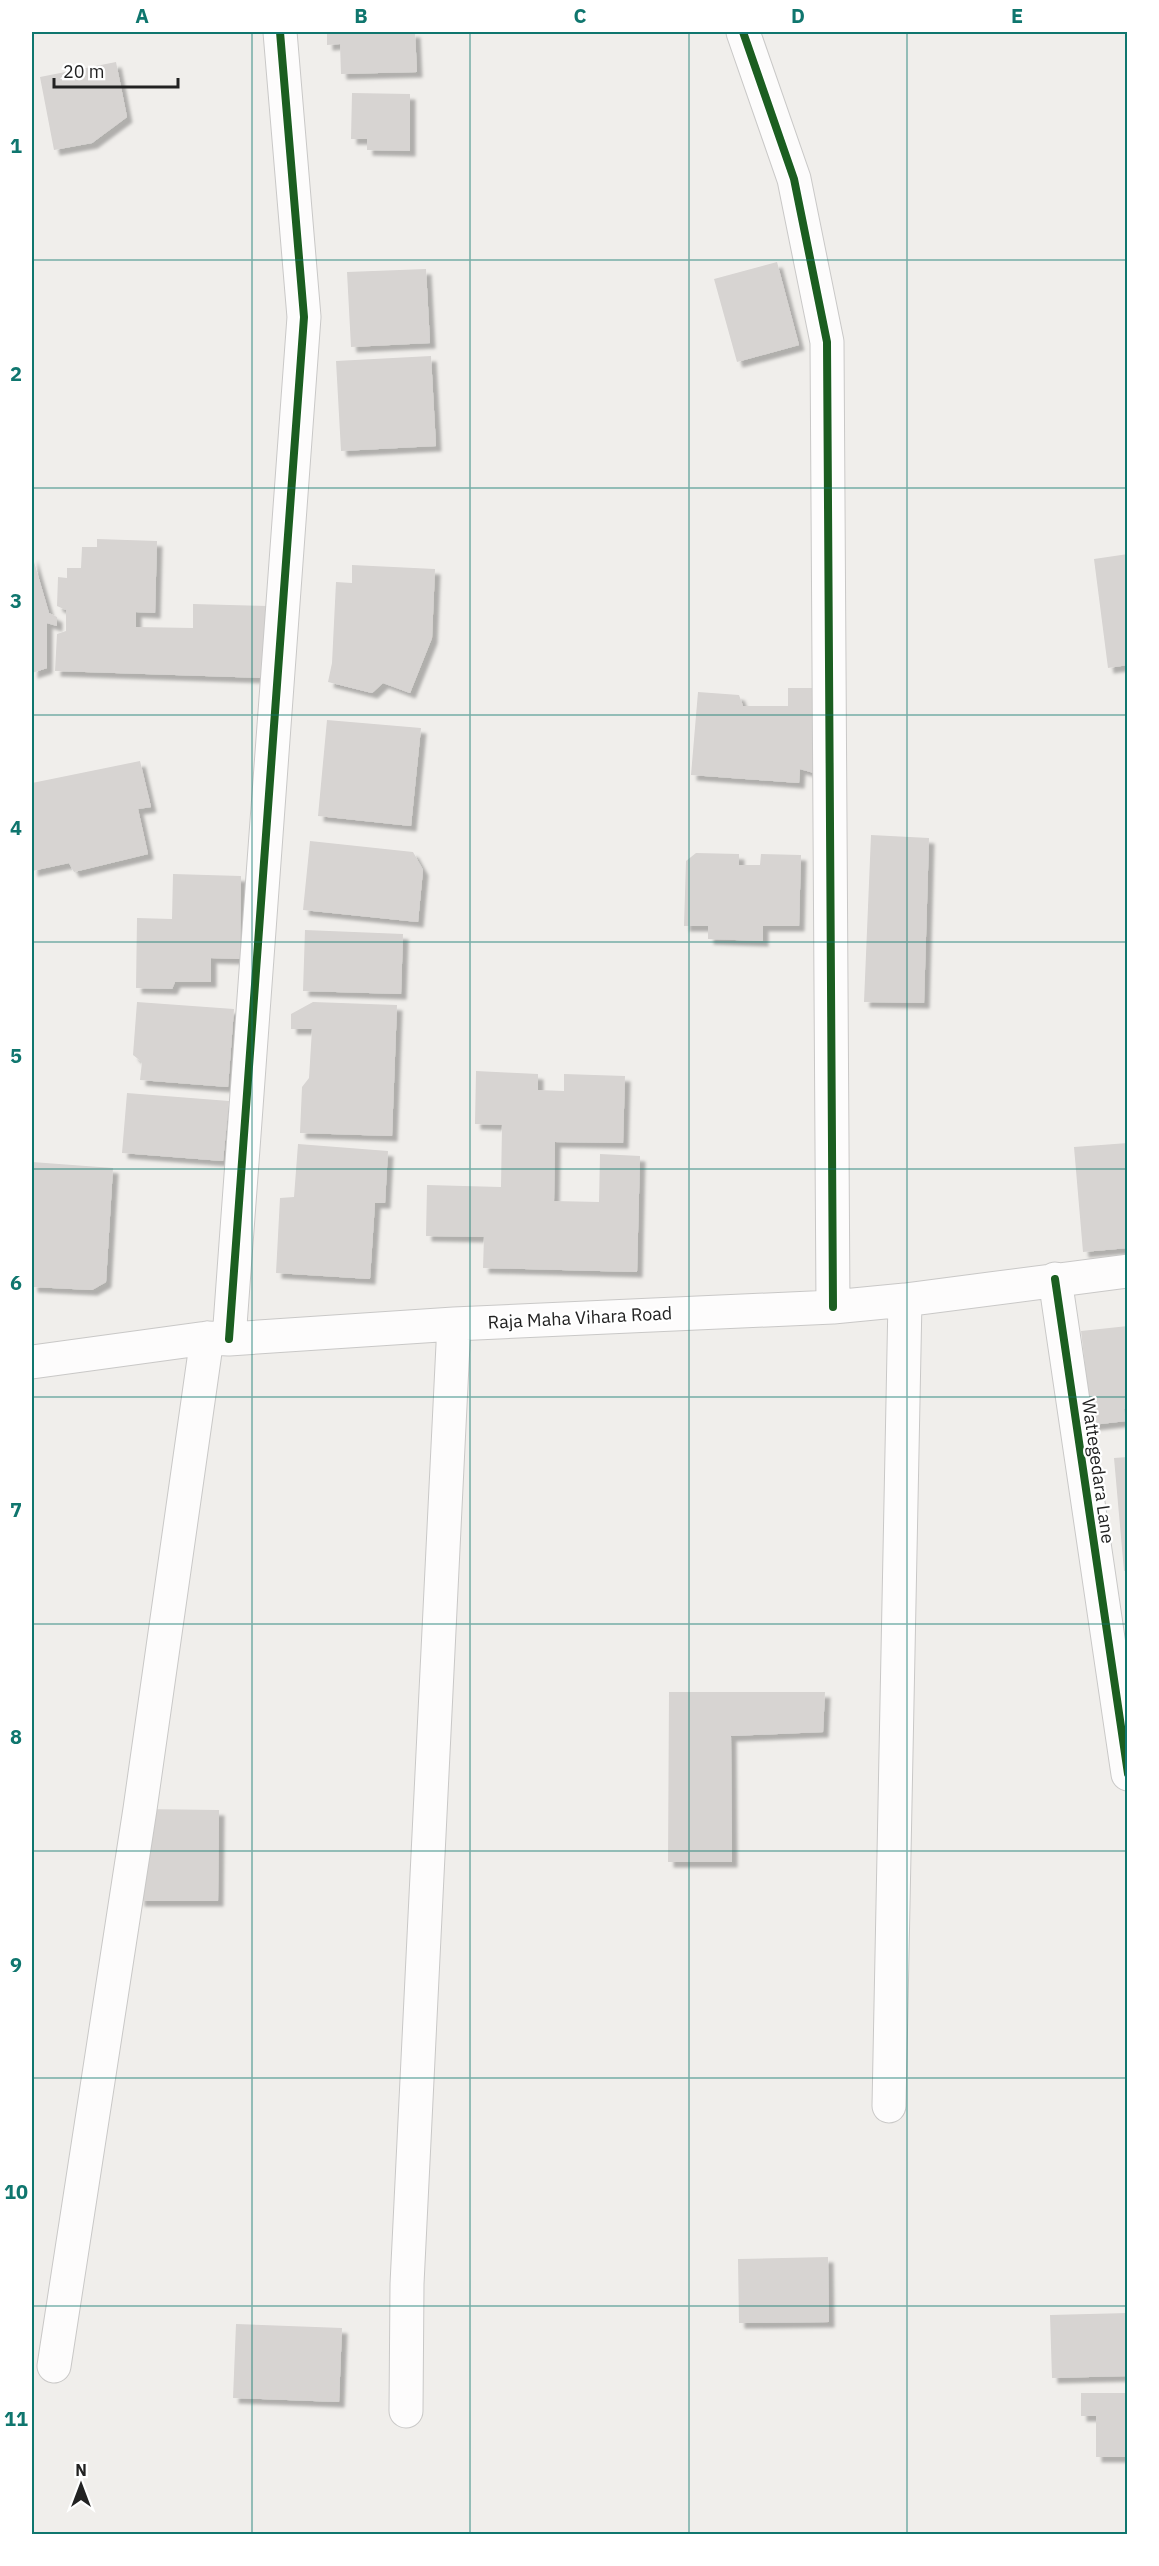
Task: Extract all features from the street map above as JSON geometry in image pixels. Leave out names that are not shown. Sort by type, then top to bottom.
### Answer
[{"type":"street","points":[[54,2366],[137,1833],[218,1338],[304,317],[280,32]]},
{"type":"street","points":[[743,32],[794,179],[827,342],[833,1306]]},
{"type":"street","name":"Raja Maha Vihara Road","points":[[32,1362],[218,1338],[833,1306],[905,1300],[1128,1270]]},
{"type":"street","name":"Wattegedara Lane","points":[[1055,1279],[1128,1774]]},
{"type":"street","points":[[889,2106],[905,1300]]},
{"type":"street","points":[[406,2411],[407,2284],[454,1324]]},
{"type":"building","points":[[327,32],[415,32],[417,72],[341,74],[340,44],[327,45]]},
{"type":"building","points":[[116,62],[127,117],[92,143],[54,150],[40,77]]},
{"type":"building","points":[[352,93],[410,94],[410,151],[367,150],[367,139],[351,139]]},
{"type":"building","points":[[777,262],[799,345],[737,362],[714,279]]},
{"type":"building","points":[[426,269],[430,343],[351,347],[347,272]]},
{"type":"building","points":[[431,356],[436,446],[341,451],[336,361]]},
{"type":"building","points":[[97,539],[157,541],[155,613],[136,612],[136,627],[193,628],[193,604],[267,606],[265,678],[55,671],[57,634],[66,631],[66,610],[57,606],[58,577],[67,578],[67,568],[81,568],[82,547],[97,547]]},
{"type":"building","points":[[1128,554],[1128,665],[1108,668],[1094,559]]},
{"type":"building","points":[[32,555],[49,613],[57,617],[57,626],[47,623],[47,668],[32,673]]},
{"type":"building","points":[[352,565],[435,569],[432,638],[410,693],[383,683],[372,693],[328,682],[332,663],[336,582],[352,583]]},
{"type":"building","points":[[788,688],[813,688],[814,773],[800,769],[799,783],[691,775],[698,692],[739,695],[743,706],[788,706]]},
{"type":"building","points":[[327,720],[421,728],[411,826],[318,816]]},
{"type":"building","points":[[140,761],[151,807],[138,809],[148,854],[74,872],[69,863],[32,871],[32,783]]},
{"type":"building","points":[[871,835],[929,838],[924,1003],[864,1002]]},
{"type":"building","points":[[310,841],[413,852],[423,870],[418,922],[303,910]]},
{"type":"building","points":[[696,853],[739,854],[739,865],[760,865],[761,854],[801,855],[799,926],[763,926],[763,941],[708,939],[708,926],[684,926],[686,861]]},
{"type":"building","points":[[173,874],[241,876],[240,959],[211,958],[211,982],[175,982],[172,989],[136,988],[137,918],[172,919]]},
{"type":"building","points":[[305,930],[403,934],[401,994],[303,991]]},
{"type":"building","points":[[137,1002],[234,1009],[228,1087],[140,1080],[142,1062],[133,1055]]},
{"type":"building","points":[[313,1002],[397,1005],[392,1136],[300,1133],[302,1087],[309,1078],[312,1029],[291,1029],[291,1014]]},
{"type":"building","points":[[476,1071],[538,1074],[538,1090],[564,1091],[564,1074],[625,1076],[623,1143],[555,1142],[554,1201],[599,1202],[600,1154],[640,1156],[637,1272],[483,1268],[484,1237],[426,1236],[427,1185],[501,1187],[502,1125],[475,1124]]},
{"type":"building","points":[[127,1093],[229,1101],[223,1161],[122,1153]]},
{"type":"building","points":[[1128,1143],[1128,1248],[1083,1252],[1074,1147]]},
{"type":"building","points":[[298,1144],[388,1151],[385,1203],[375,1203],[370,1279],[276,1273],[280,1198],[294,1197]]},
{"type":"building","points":[[32,1162],[113,1168],[106,1282],[92,1290],[32,1287]]},
{"type":"building","points":[[1128,1326],[1128,1409],[1124,1409],[1126,1421],[1092,1425],[1081,1331]]},
{"type":"building","points":[[1128,1457],[1128,1570],[1124,1571],[1114,1458]]},
{"type":"building","points":[[669,1692],[825,1692],[823,1732],[731,1736],[732,1862],[668,1862]]},
{"type":"building","points":[[140,1809],[219,1810],[218,1901],[139,1901]]},
{"type":"building","points":[[828,2257],[829,2322],[739,2323],[738,2259]]},
{"type":"building","points":[[1128,2313],[1128,2376],[1052,2378],[1050,2315]]},
{"type":"building","points":[[236,2324],[342,2328],[339,2402],[233,2398]]},
{"type":"building","points":[[1081,2393],[1128,2393],[1128,2457],[1096,2457],[1096,2416],[1081,2416]]},
{"type":"cycle path","points":[[229,1339],[304,317],[280,32]]},
{"type":"cycle path","points":[[743,32],[794,179],[827,342],[833,1307]]},
{"type":"cycle path","points":[[1055,1279],[1128,1774]]}]
